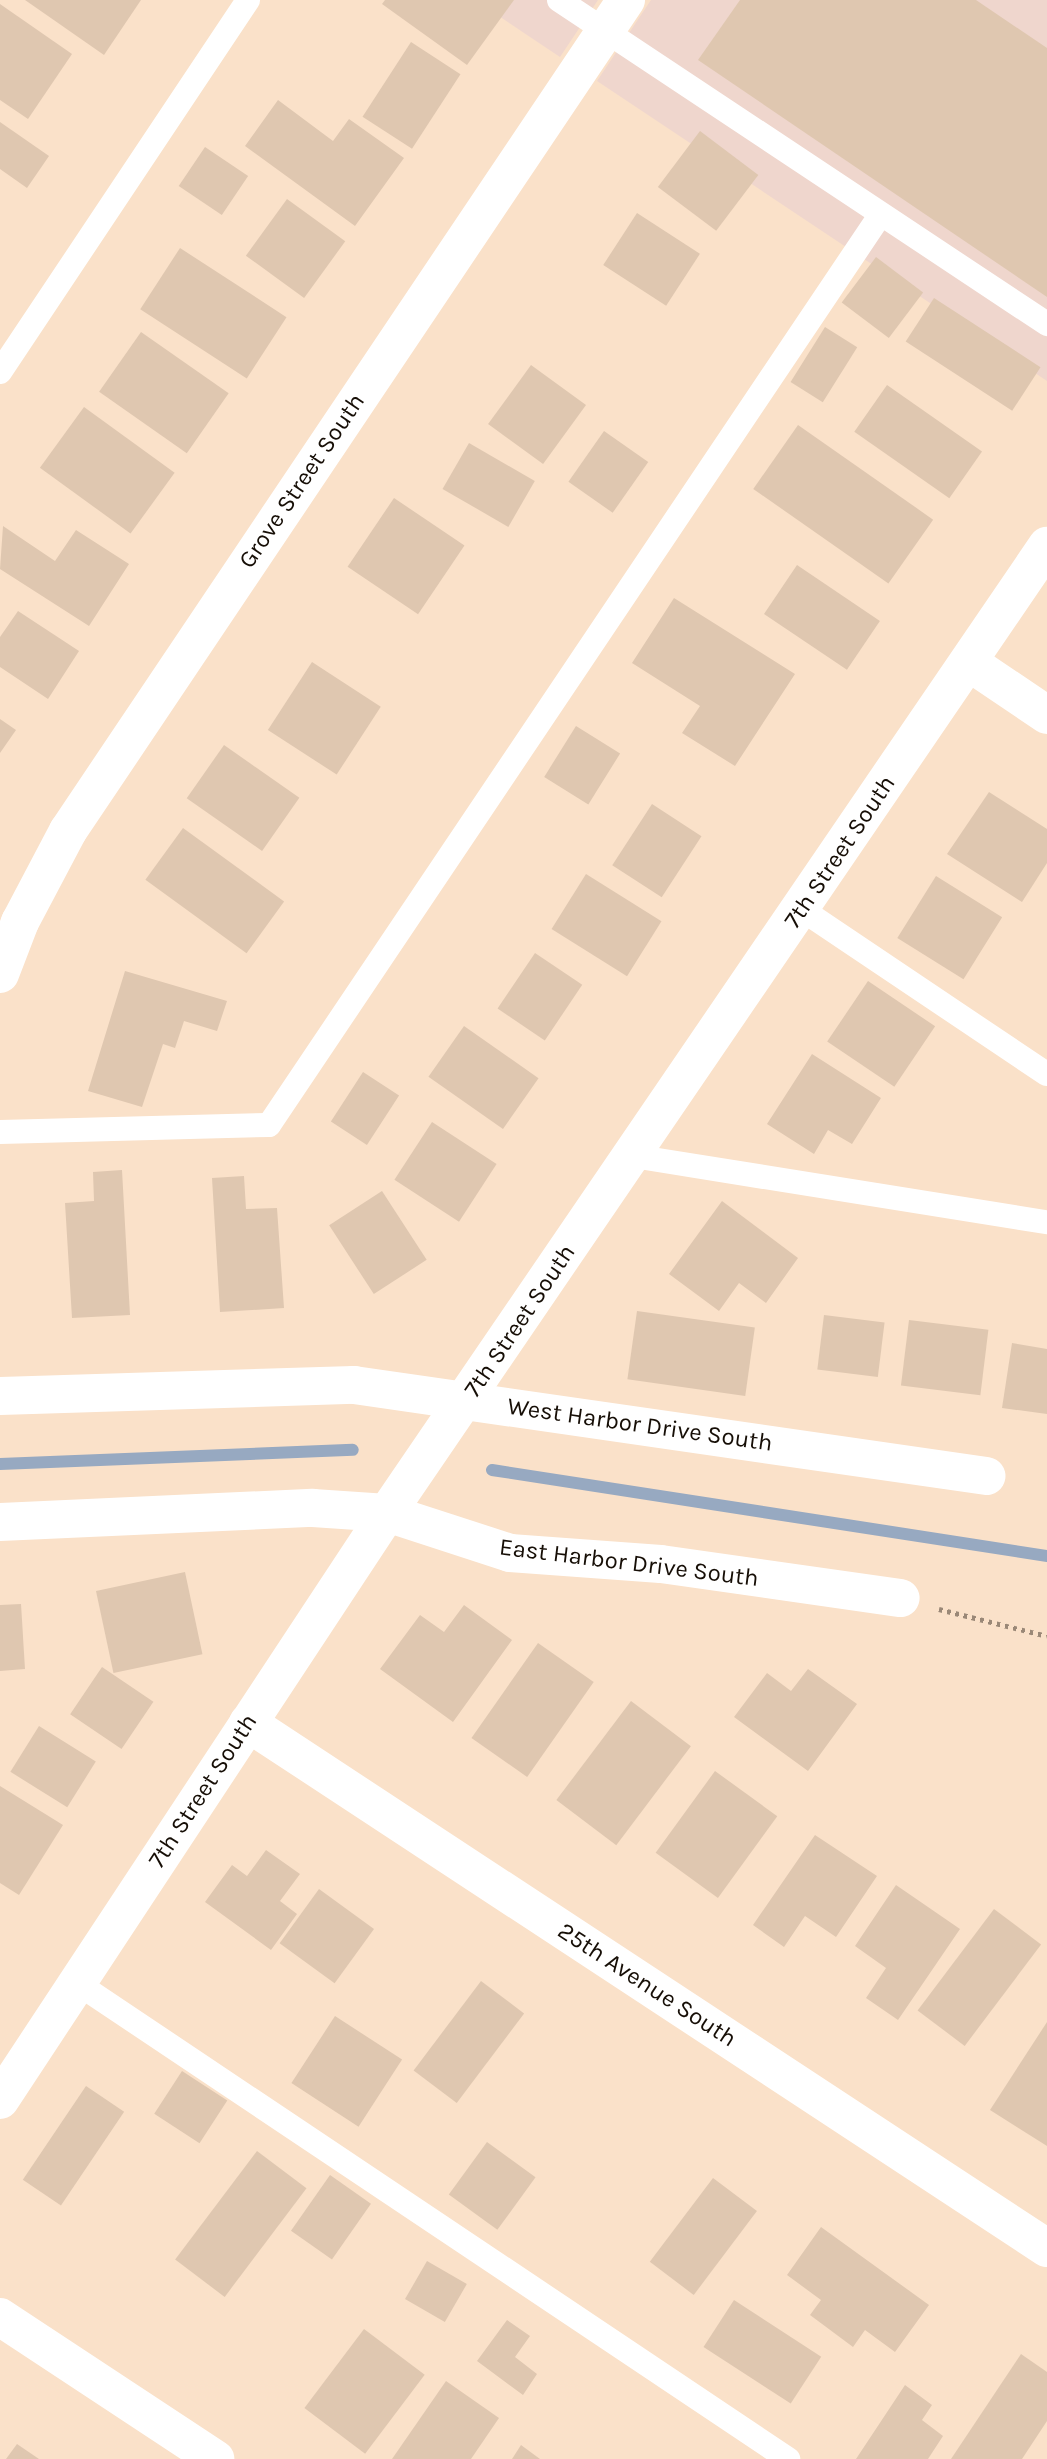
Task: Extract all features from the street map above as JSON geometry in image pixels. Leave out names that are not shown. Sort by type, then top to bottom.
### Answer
[{"type":"street","name":"Grove Street South","points":[[0,974],[20,922],[68,831],[626,0]]},
{"type":"street","name":"7th Street South","points":[[0,2100],[387,1513],[970,663],[1047,546]]},
{"type":"street","points":[[970,663],[1047,715]]},
{"type":"street","name":"West Harbor Drive South","points":[[0,1396],[354,1385],[986,1476]]},
{"type":"street","name":"East Harbor Drive South","points":[[0,1522],[313,1508],[387,1513],[510,1553],[661,1564],[901,1598]]},
{"type":"street","name":"25th Avenue South","points":[[247,1723],[1047,2248]]},
{"type":"street","points":[[0,2316],[215,2459]]},
{"type":"lane","points":[[0,372],[248,0]]},
{"type":"lane","points":[[559,0],[1047,324]]},
{"type":"lane","points":[[0,1132],[269,1125],[881,214]]},
{"type":"lane","points":[[801,909],[1047,1074]]},
{"type":"lane","points":[[633,1156],[1047,1222]]},
{"type":"lane","points":[[77,1983],[788,2459]]},
{"type":"path","points":[[901,1598],[1047,1636]]},
{"type":"shaded area","points":[[475,0],[598,0],[560,57]]},
{"type":"shaded area","points":[[651,0],[1047,0],[1047,381],[597,81]]},
{"type":"building","points":[[25,0],[141,0],[104,55]]},
{"type":"building","points":[[385,0],[514,0],[467,65],[382,4]]},
{"type":"building","points":[[740,0],[976,0],[1047,48],[1047,297],[698,60]]},
{"type":"building","points":[[0,4],[72,54],[28,119],[0,100]]},
{"type":"building","points":[[411,42],[460,74],[412,149],[363,117]]},
{"type":"building","points":[[278,100],[333,141],[349,119],[404,158],[355,226],[245,146]]},
{"type":"building","points":[[0,122],[49,156],[27,188],[0,169]]},
{"type":"building","points":[[700,131],[758,175],[716,231],[658,187]]},
{"type":"building","points":[[205,147],[248,176],[222,215],[179,186]]},
{"type":"building","points":[[287,199],[345,241],[304,298],[246,256]]},
{"type":"building","points":[[637,213],[700,254],[666,306],[603,265]]},
{"type":"building","points":[[180,248],[287,317],[247,378],[140,309]]},
{"type":"building","points":[[876,257],[923,293],[889,338],[842,303]]},
{"type":"building","points":[[934,298],[1041,367],[1012,411],[906,342]]},
{"type":"building","points":[[825,327],[857,347],[823,402],[791,382]]},
{"type":"building","points":[[141,332],[229,393],[187,453],[99,392]]},
{"type":"building","points":[[531,365],[586,405],[543,464],[488,424]]},
{"type":"building","points":[[887,385],[982,452],[949,498],[854,432]]},
{"type":"building","points":[[84,407],[175,473],[131,534],[40,468]]},
{"type":"building","points":[[798,425],[933,520],[888,584],[753,489]]},
{"type":"building","points":[[604,431],[648,462],[613,513],[568,482]]},
{"type":"building","points":[[469,443],[535,481],[508,527],[442,489]]},
{"type":"building","points":[[394,498],[464,546],[418,614],[348,567]]},
{"type":"building","points":[[3,526],[55,561],[76,530],[129,564],[89,626],[0,569]]},
{"type":"building","points":[[797,565],[880,621],[847,670],[764,614]]},
{"type":"building","points":[[674,598],[795,674],[735,766],[682,733],[700,706],[632,663]]},
{"type":"building","points":[[18,611],[79,651],[48,699],[0,667],[0,637]]},
{"type":"building","points":[[312,662],[381,707],[337,775],[268,730]]},
{"type":"building","points":[[0,719],[16,730],[0,753]]},
{"type":"building","points":[[576,726],[620,754],[588,804],[544,777]]},
{"type":"building","points":[[224,745],[299,798],[262,851],[187,798]]},
{"type":"building","points":[[989,792],[1047,829],[1047,863],[1022,902],[947,854]]},
{"type":"building","points":[[652,804],[701,836],[662,897],[612,865]]},
{"type":"building","points":[[183,828],[284,901],[247,953],[145,880]]},
{"type":"building","points":[[586,874],[661,921],[627,976],[552,929]]},
{"type":"building","points":[[936,876],[1002,917],[963,979],[897,938]]},
{"type":"building","points":[[535,953],[582,985],[545,1040],[498,1009]]},
{"type":"building","points":[[125,971],[227,1001],[217,1031],[184,1021],[175,1048],[163,1044],[142,1107],[88,1091]]},
{"type":"building","points":[[868,981],[935,1026],[894,1087],[827,1042]]},
{"type":"building","points":[[464,1026],[539,1078],[503,1129],[428,1077]]},
{"type":"building","points":[[812,1054],[881,1098],[852,1144],[828,1130],[814,1154],[767,1124]]},
{"type":"building","points":[[363,1072],[399,1095],[367,1145],[331,1121]]},
{"type":"building","points":[[432,1122],[497,1164],[459,1222],[394,1180]]},
{"type":"building","points":[[122,1170],[130,1315],[72,1318],[65,1203],[94,1201],[93,1172]]},
{"type":"building","points":[[244,1176],[246,1209],[277,1208],[284,1308],[220,1312],[212,1178]]},
{"type":"building","points":[[382,1191],[427,1260],[374,1294],[329,1225]]},
{"type":"building","points":[[722,1201],[798,1258],[766,1303],[739,1283],[719,1311],[669,1274]]},
{"type":"building","points":[[637,1311],[755,1328],[745,1396],[627,1379]]},
{"type":"building","points":[[824,1315],[885,1322],[878,1377],[817,1370]]},
{"type":"building","points":[[909,1320],[988,1330],[980,1395],[901,1386]]},
{"type":"building","points":[[1012,1343],[1047,1349],[1047,1414],[1002,1408]]},
{"type":"building","points":[[185,1572],[202,1654],[113,1673],[96,1591]]},
{"type":"building","points":[[21,1604],[25,1669],[0,1671],[0,1605]]},
{"type":"building","points":[[464,1605],[512,1640],[453,1722],[380,1669],[420,1615],[444,1632]]},
{"type":"building","points":[[538,1643],[594,1682],[527,1777],[471,1738]]},
{"type":"building","points":[[102,1667],[153,1702],[122,1749],[70,1714]]},
{"type":"building","points":[[808,1669],[857,1704],[808,1771],[734,1717],[767,1673],[791,1691]]},
{"type":"building","points":[[631,1701],[691,1746],[616,1845],[556,1800]]},
{"type":"building","points":[[39,1726],[96,1762],[67,1807],[10,1772]]},
{"type":"building","points":[[715,1771],[777,1816],[718,1898],[656,1853]]},
{"type":"building","points":[[0,1786],[63,1825],[19,1895],[0,1883]]},
{"type":"building","points":[[815,1835],[877,1876],[836,1937],[805,1916],[784,1947],[753,1925]]},
{"type":"building","points":[[266,1850],[300,1874],[280,1901],[297,1914],[271,1950],[205,1902],[232,1865],[247,1876]]},
{"type":"building","points":[[896,1885],[960,1929],[898,2020],[866,1998],[886,1968],[855,1946]]},
{"type":"building","points":[[319,1889],[374,1929],[335,1983],[280,1943]]},
{"type":"building","points":[[994,1909],[1041,1945],[965,2046],[918,2010]]},
{"type":"building","points":[[481,1981],[524,2013],[457,2103],[414,2070]]},
{"type":"building","points":[[335,2016],[402,2060],[359,2127],[291,2083]]},
{"type":"building","points":[[1047,2022],[1047,2146],[990,2110]]},
{"type":"building","points":[[182,2071],[227,2100],[200,2143],[154,2114]]},
{"type":"building","points":[[86,2086],[124,2112],[61,2205],[23,2180]]},
{"type":"building","points":[[487,2142],[536,2177],[497,2230],[449,2195]]},
{"type":"building","points":[[257,2151],[307,2188],[225,2297],[175,2260]]},
{"type":"building","points":[[330,2175],[371,2204],[332,2259],[291,2231]]},
{"type":"building","points":[[713,2178],[757,2211],[694,2295],[650,2262]]},
{"type":"building","points":[[821,2227],[929,2305],[895,2352],[865,2330],[853,2347],[810,2315],[821,2300],[787,2275]]},
{"type":"building","points":[[427,2261],[467,2284],[445,2322],[405,2299]]},
{"type":"building","points":[[734,2300],[821,2357],[791,2404],[704,2347]]},
{"type":"building","points":[[507,2320],[530,2336],[515,2357],[537,2374],[523,2395],[477,2361]]},
{"type":"building","points":[[364,2329],[425,2375],[365,2454],[304,2408]]},
{"type":"building","points":[[1021,2354],[1047,2372],[1047,2421],[1022,2459],[951,2459]]},
{"type":"building","points":[[446,2381],[499,2418],[471,2459],[392,2459]]},
{"type":"building","points":[[905,2385],[932,2405],[922,2420],[943,2436],[928,2459],[856,2459]]},
{"type":"building","points":[[17,2444],[39,2459],[6,2459]]},
{"type":"building","points":[[521,2445],[540,2459],[512,2459]]},
{"type":"waterway","points":[[0,1464],[353,1450]]},
{"type":"waterway","points":[[492,1470],[1047,1556]]}]
